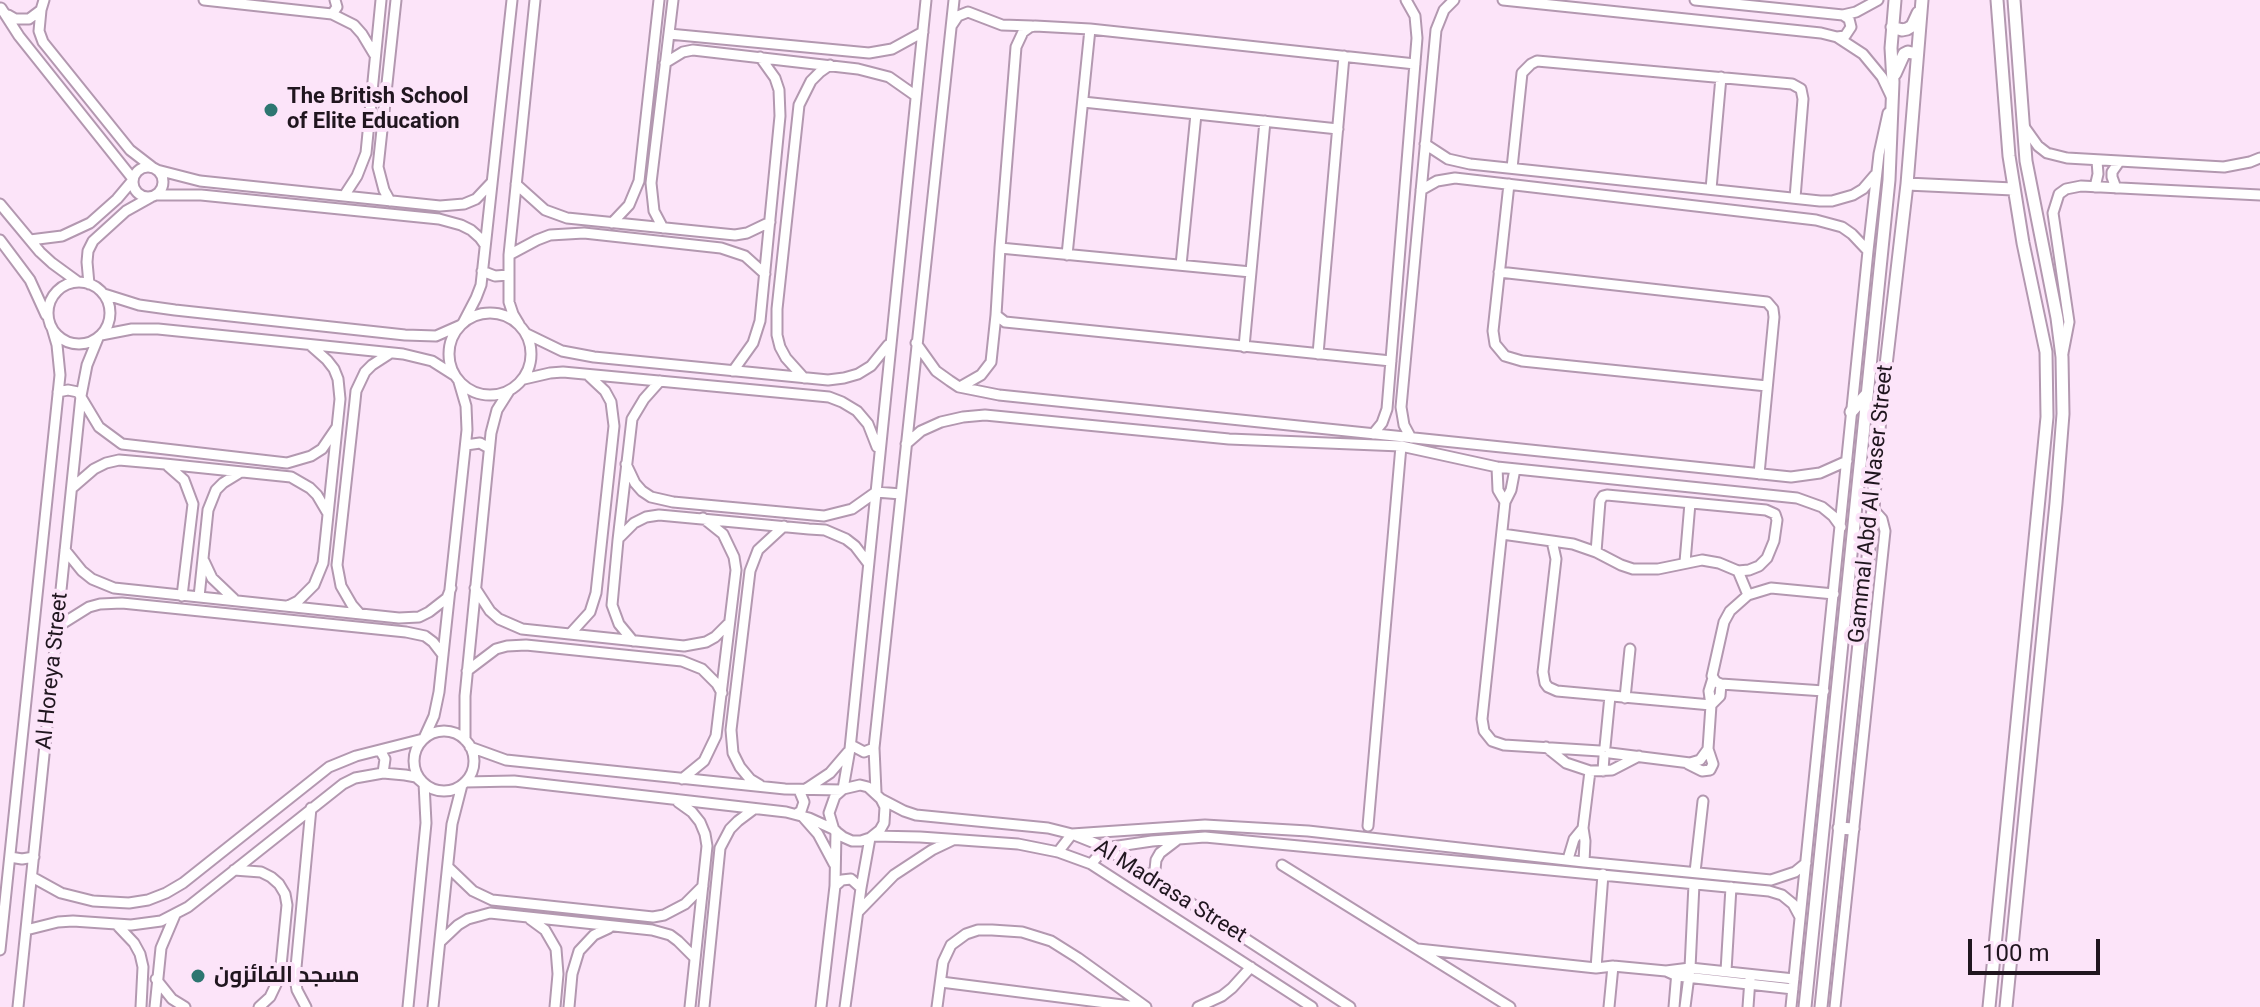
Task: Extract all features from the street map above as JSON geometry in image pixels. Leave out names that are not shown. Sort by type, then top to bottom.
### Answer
[{"type":"main road","name":"Gammal Abd Al Naser Street","points":[[1805,1007],[1889,180],[1895,0]]},
{"type":"main road","points":[[1989,1007],[2047,417],[2046,352],[2013,189],[2005,124],[1997,0]]},
{"type":"main road","points":[[2006,1007],[2062,445],[2062,357],[2055,302],[2028,179],[2014,0]]},
{"type":"main road","name":"Gammal Abd Al Naser Street","points":[[1821,1007],[1907,184],[1922,3]]},
{"type":"main road","points":[[1892,27],[1902,30],[1912,26],[1922,3]]},
{"type":"main road","points":[[1893,82],[1904,54],[1916,54]]},
{"type":"main road","points":[[1907,184],[2013,189]]},
{"type":"main road","points":[[1851,412],[1867,393]]},
{"type":"main road","points":[[1838,550],[1850,564]]},
{"type":"main road","points":[[2032,573],[2040,580],[2048,576]]},
{"type":"main road","points":[[2029,603],[2037,598],[2045,605]]},
{"type":"main road","points":[[1814,785],[1827,796]]},
{"type":"main road","points":[[1809,833],[1823,827]]},
{"type":"main road","points":[[1839,828],[1853,829]]},
{"type":"street","points":[[204,0],[332,14],[354,25],[375,56]]},
{"type":"street","points":[[332,14],[337,7],[335,0]]},
{"type":"street","points":[[344,196],[357,176],[366,153],[381,0]]},
{"type":"street","points":[[390,201],[380,179],[379,155],[396,0]]},
{"type":"street","points":[[408,1006],[426,823],[424,783],[418,776],[414,761],[437,705],[466,445],[467,418],[448,354],[454,333],[476,298],[482,271],[512,0]]},
{"type":"street","points":[[524,379],[531,362],[530,343],[509,302],[509,255],[535,0]]},
{"type":"street","points":[[612,223],[629,205],[639,181],[659,0]]},
{"type":"street","points":[[663,228],[654,211],[651,183],[673,0]]},
{"type":"street","points":[[821,1007],[836,870],[835,830],[829,813],[831,804],[843,789],[850,747],[926,0]]},
{"type":"street","points":[[878,796],[874,748],[954,0]]},
{"type":"street","points":[[1373,434],[1382,423],[1387,409],[1417,38],[1415,16],[1406,0]]},
{"type":"street","points":[[1411,438],[1401,411],[1435,41],[1439,20],[1454,0]]},
{"type":"street","points":[[1503,0],[1789,29],[1837,37],[1845,36],[1850,31],[1851,23],[1843,15]]},
{"type":"street","points":[[1695,0],[1843,15],[1869,7],[1878,0]]},
{"type":"street","points":[[1,7],[9,16],[22,20],[36,15],[44,3]]},
{"type":"street","points":[[44,3],[39,31],[43,42],[130,150],[161,174],[163,185],[154,196],[134,205],[99,233],[88,251],[89,284]]},
{"type":"street","points":[[1,7],[19,36],[133,179],[133,186],[140,195],[201,195],[439,219],[471,230],[485,245]]},
{"type":"street","points":[[950,28],[958,16],[968,12],[1002,25],[1090,29],[1415,64]]},
{"type":"street","points":[[959,387],[975,381],[991,362],[1016,47],[1023,32],[1035,26]]},
{"type":"street","points":[[1067,255],[1090,29]]},
{"type":"street","points":[[669,34],[869,53],[892,49],[923,32]]},
{"type":"street","points":[[1417,38],[1427,35],[1435,41]]},
{"type":"street","points":[[1791,1007],[1868,251],[1882,136],[1891,99],[1874,65],[1837,37]]},
{"type":"street","points":[[665,63],[693,50],[830,65],[889,77],[916,96]]},
{"type":"street","points":[[841,67],[845,58],[843,52]]},
{"type":"street","points":[[1318,354],[1344,56]]},
{"type":"street","points":[[733,371],[753,343],[760,321],[780,116],[779,90],[775,78],[760,57]]},
{"type":"street","points":[[1512,168],[1521,80],[1531,64],[1544,61],[1792,84],[1801,89],[1803,99],[1795,198]]},
{"type":"street","points":[[804,378],[780,347],[776,322],[796,117],[811,81],[830,65]]},
{"type":"street","points":[[1711,189],[1721,77]]},
{"type":"street","points":[[1083,102],[1338,129]]},
{"type":"street","points":[[780,116],[790,112],[796,117]]},
{"type":"street","points":[[1181,265],[1196,114]]},
{"type":"street","points":[[1244,347],[1265,121]]},
{"type":"street","points":[[2022,123],[2038,146],[2047,153],[2067,158],[2224,167],[2260,158]]},
{"type":"street","points":[[1425,144],[1440,155],[1456,161],[1820,201],[1853,195],[1863,189],[1877,172]]},
{"type":"street","points":[[366,153],[379,155]]},
{"type":"street","points":[[1455,178],[1451,169],[1456,161]]},
{"type":"street","points":[[2095,187],[2097,161]]},
{"type":"street","points":[[2116,188],[2112,172],[2119,162]]},
{"type":"street","points":[[30,240],[62,236],[90,223],[117,199],[140,169],[154,168],[200,181],[440,206],[464,204],[476,199],[492,182]]},
{"type":"street","points":[[1592,194],[1594,177]]},
{"type":"street","points":[[1421,190],[1437,181],[1455,178],[1816,220],[1842,227],[1868,251]]},
{"type":"street","points":[[639,181],[644,187],[651,183]]},
{"type":"street","points":[[516,184],[545,210],[567,218],[722,235],[747,233],[770,222]]},
{"type":"street","points":[[1509,184],[1493,338],[1500,351],[1512,360],[1767,386]]},
{"type":"street","points":[[2062,357],[2069,322],[2053,213],[2059,194],[2081,186],[2260,195]]},
{"type":"street","points":[[1816,220],[1823,218],[1826,212],[1825,205],[1820,201]]},
{"type":"street","points":[[0,204],[52,263],[78,282]]},
{"type":"street","points":[[439,219],[445,213],[440,206]]},
{"type":"street","points":[[564,233],[563,225],[567,218]]},
{"type":"street","points":[[90,223],[99,233]]},
{"type":"street","points":[[509,255],[537,240],[564,233],[584,233],[721,248],[745,256],[765,274]]},
{"type":"street","points":[[1401,233],[1417,234]]},
{"type":"street","points":[[721,248],[727,242],[722,235]]},
{"type":"street","name":"Al Horeya Street","points":[[0,240],[30,280],[50,323],[59,360],[0,950]]},
{"type":"street","points":[[1000,248],[1251,272]]},
{"type":"street","points":[[482,271],[495,276],[509,275]]},
{"type":"street","points":[[1499,272],[1762,300],[1770,305],[1774,314],[1759,474]]},
{"type":"street","points":[[104,294],[110,315],[108,326],[100,336],[89,343],[78,344],[58,337],[50,323],[48,308],[51,298],[67,284],[78,282],[139,305],[405,335],[436,336],[472,317],[491,313],[511,318],[519,324]]},
{"type":"street","points":[[173,330],[170,318],[175,310]]},
{"type":"street","points":[[996,315],[1011,323],[1391,361]]},
{"type":"street","points":[[760,321],[766,325],[776,322]]},
{"type":"street","points":[[100,336],[132,329],[173,330],[403,354],[432,361],[477,394],[488,396],[509,391]]},
{"type":"street","points":[[527,334],[550,346],[578,354],[828,380],[858,374],[882,355],[890,342]]},
{"type":"street","points":[[403,354],[408,348],[405,335]]},
{"type":"street","name":"Al Horeya Street","points":[[18,1007],[81,396],[87,365],[100,336]]},
{"type":"street","points":[[916,343],[936,371],[959,387],[999,395],[1759,474],[1806,476],[1847,461]]},
{"type":"street","points":[[288,606],[314,585],[323,563],[340,399],[334,369],[310,345]]},
{"type":"street","points":[[359,613],[341,586],[337,565],[356,391],[365,372],[390,353]]},
{"type":"street","points":[[570,634],[585,620],[594,603],[614,426],[611,402],[597,382],[582,374],[574,361],[578,354]]},
{"type":"street","points":[[433,1007],[454,810],[473,765],[464,711],[489,448],[493,421],[509,391],[524,379],[550,373],[829,397],[857,411],[868,424],[876,440],[878,457]]},
{"type":"street","points":[[828,380],[832,389],[829,397]]},
{"type":"street","points":[[633,641],[619,624],[612,605],[618,540],[630,428],[637,409],[660,381]]},
{"type":"street","points":[[58,392],[73,390],[81,396],[99,427],[122,444],[287,463],[311,456],[322,449],[337,427]]},
{"type":"street","points":[[997,415],[995,405],[999,395]]},
{"type":"street","points":[[340,399],[348,396],[355,401]]},
{"type":"street","points":[[1387,409],[1392,413],[1401,411]]},
{"type":"street","points":[[906,444],[921,431],[941,422],[997,415],[1229,439],[1401,446],[1497,467],[1810,501],[1833,516],[1841,527]]},
{"type":"street","points":[[1229,439],[1231,419]]},
{"type":"street","points":[[614,426],[630,428]]},
{"type":"street","points":[[466,445],[480,443],[489,448]]},
{"type":"street","points":[[119,460],[117,453],[122,444]]},
{"type":"street","points":[[1368,826],[1401,446]]},
{"type":"street","points":[[1600,477],[1601,457]]},
{"type":"street","points":[[72,488],[94,469],[119,460],[285,476],[310,488],[328,514]]},
{"type":"street","points":[[285,476],[290,470],[287,463]]},
{"type":"street","points":[[165,464],[184,480],[193,504],[182,596]]},
{"type":"street","points":[[626,464],[642,491],[662,501],[824,516],[852,509],[876,492],[901,494]]},
{"type":"street","points":[[1497,467],[1498,490],[1505,502]]},
{"type":"street","points":[[1515,469],[1513,484],[1505,502],[1482,725],[1487,736],[1497,744],[1685,762],[1700,760],[1708,749],[1711,705],[1720,696],[1717,681],[1724,622],[1730,611],[1748,595],[1771,588],[1834,594]]},
{"type":"street","points":[[199,597],[211,500],[223,483],[241,472]]},
{"type":"street","points":[[1776,495],[1783,485],[1777,475]]},
{"type":"street","points":[[1502,534],[1580,545],[1633,569],[1658,569],[1710,560],[1738,571],[1754,569],[1763,563],[1777,532],[1777,520],[1775,514],[1766,510],[1603,496],[1596,552]]},
{"type":"street","points":[[672,515],[670,507],[673,502]]},
{"type":"street","points":[[1685,562],[1690,503]]},
{"type":"street","points":[[1835,1007],[1885,531],[1882,519],[1873,509]]},
{"type":"street","points":[[618,540],[624,530],[646,517],[672,515],[825,530],[855,546],[869,565]]},
{"type":"street","points":[[809,529],[810,515]]},
{"type":"street","points":[[682,779],[704,761],[716,736],[736,570],[730,545],[723,534],[703,518]]},
{"type":"street","points":[[763,787],[750,779],[740,767],[733,753],[731,738],[750,571],[758,550],[784,526]]},
{"type":"street","points":[[1552,541],[1556,559],[1543,672],[1548,687],[1557,691],[1711,705]]},
{"type":"street","points":[[1556,559],[1565,543]]},
{"type":"street","points":[[65,550],[92,579],[114,588],[182,596],[408,618],[419,617],[439,606],[451,588]]},
{"type":"street","points":[[203,558],[212,578],[236,601]]},
{"type":"street","points":[[323,563],[331,567],[337,565]]},
{"type":"street","points":[[736,570],[742,568],[750,571]]},
{"type":"street","points":[[1754,569],[1761,590]]},
{"type":"street","points":[[1738,571],[1748,595]]},
{"type":"street","points":[[112,602],[110,597],[114,588]]},
{"type":"street","points":[[475,588],[499,619],[522,629],[695,646],[715,637],[730,621]]},
{"type":"street","points":[[57,627],[89,607],[112,602],[406,632],[425,636],[443,655]]},
{"type":"street","points":[[594,603],[604,608],[612,605]]},
{"type":"street","points":[[406,632],[410,625],[408,618]]},
{"type":"street","points":[[519,645],[517,636],[522,629]]},
{"type":"street","points":[[467,671],[496,649],[519,645],[682,661],[702,669],[722,693]]},
{"type":"street","points":[[682,661],[684,646]]},
{"type":"street","points":[[1625,698],[1630,649]]},
{"type":"street","points":[[1717,681],[1824,691]]},
{"type":"street","points":[[1603,771],[1610,696]]},
{"type":"street","points":[[26,930],[166,893],[197,872],[317,775],[342,761],[444,731],[452,732],[494,757],[517,761],[801,790],[843,789],[860,785],[878,796],[885,807],[884,823],[872,837],[861,888],[845,1007]]},
{"type":"street","points":[[716,736],[723,741],[731,738]]},
{"type":"street","points":[[850,747],[864,752],[874,748]]},
{"type":"street","points":[[801,790],[830,773],[850,747]]},
{"type":"street","points":[[1546,747],[1566,763],[1590,771],[1622,767],[1639,756]]},
{"type":"street","points":[[380,750],[386,764],[383,773]]},
{"type":"street","points":[[514,781],[512,771],[517,761]]},
{"type":"street","points":[[1584,862],[1583,828],[1590,771]]},
{"type":"street","points":[[116,924],[146,924],[175,915],[343,784],[355,778],[383,773],[416,777],[443,790],[463,783],[514,781],[756,808],[798,814],[852,841],[872,837]]},
{"type":"street","points":[[798,814],[804,802],[801,790]]},
{"type":"street","name":"Al Madrasa Street","points":[[878,796],[916,815],[1028,826],[1072,834],[1105,848],[1350,1007]]},
{"type":"street","points":[[671,799],[692,812],[705,834],[707,846],[690,1007]]},
{"type":"street","points":[[1695,872],[1703,801]]},
{"type":"street","points":[[306,1007],[295,978],[311,808]]},
{"type":"street","points":[[704,1007],[720,848],[730,829],[756,808]]},
{"type":"street","points":[[798,814],[810,823],[826,845],[836,870]]},
{"type":"street","points":[[1058,852],[1072,834],[1205,825],[1308,831],[1771,880],[1795,872],[1806,863]]},
{"type":"street","points":[[1568,859],[1574,839],[1583,828]]},
{"type":"street","name":"Al Madrasa Street","points":[[872,837],[1018,844],[1058,852],[1091,864],[1312,1007]]},
{"type":"street","points":[[1091,864],[1105,848],[1205,837],[1759,890],[1782,895],[1793,904],[1800,917]]},
{"type":"street","points":[[1154,879],[1160,853],[1179,838]]},
{"type":"street","points":[[1374,852],[1375,838]]},
{"type":"street","points":[[858,912],[894,875],[932,850],[957,839]]},
{"type":"street","points":[[707,846],[714,844],[720,848]]},
{"type":"street","points":[[10,857],[34,857]]},
{"type":"street","points":[[1282,865],[1510,1007]]},
{"type":"street","points":[[448,867],[473,891],[492,900],[653,917],[685,904],[703,886]]},
{"type":"street","points":[[234,870],[261,872],[279,884],[285,894],[287,916],[280,976],[270,997],[259,1007]]},
{"type":"street","points":[[197,872],[211,888]]},
{"type":"street","points":[[1596,968],[1603,874]]},
{"type":"street","points":[[32,877],[116,924],[134,943],[140,954],[144,980],[141,1007]]},
{"type":"street","points":[[1759,878],[1759,890]]},
{"type":"street","points":[[835,886],[842,880],[851,879],[861,888]]},
{"type":"street","points":[[1685,1007],[1690,973],[1694,884]]},
{"type":"street","points":[[1726,971],[1731,887]]},
{"type":"street","points":[[490,913],[486,906],[492,900]]},
{"type":"street","points":[[440,942],[468,919],[490,913],[652,930],[670,935],[695,958]]},
{"type":"street","points":[[155,1007],[161,948],[175,915]]},
{"type":"street","points":[[527,917],[551,939],[558,960],[555,1007]]},
{"type":"street","points":[[652,930],[656,922],[653,917]]},
{"type":"street","points":[[569,1007],[574,961],[579,951],[594,935],[614,926]]},
{"type":"street","points":[[937,1007],[946,953],[966,934],[978,930],[1022,932],[1051,941],[1146,1007]]},
{"type":"street","points":[[1418,949],[1793,984]]},
{"type":"street","points":[[558,960],[567,957],[574,961]]},
{"type":"street","points":[[1609,1007],[1613,966]]},
{"type":"street","points":[[1198,1007],[1222,996],[1251,967]]},
{"type":"street","points":[[1690,973],[1726,971],[1750,980]]},
{"type":"street","points":[[1674,1007],[1677,972]]},
{"type":"street","points":[[144,980],[151,976],[172,999],[185,1007]]},
{"type":"street","points":[[280,976],[287,980],[295,978]]},
{"type":"street","points":[[1748,1007],[1750,980]]},
{"type":"street","points":[[941,982],[1138,1007]]},
{"type":"place","name":"The British School of Elite Education","points":[[271,110]]},
{"type":"place","name":"مسجد الفائزون","points":[[198,976]]}]
